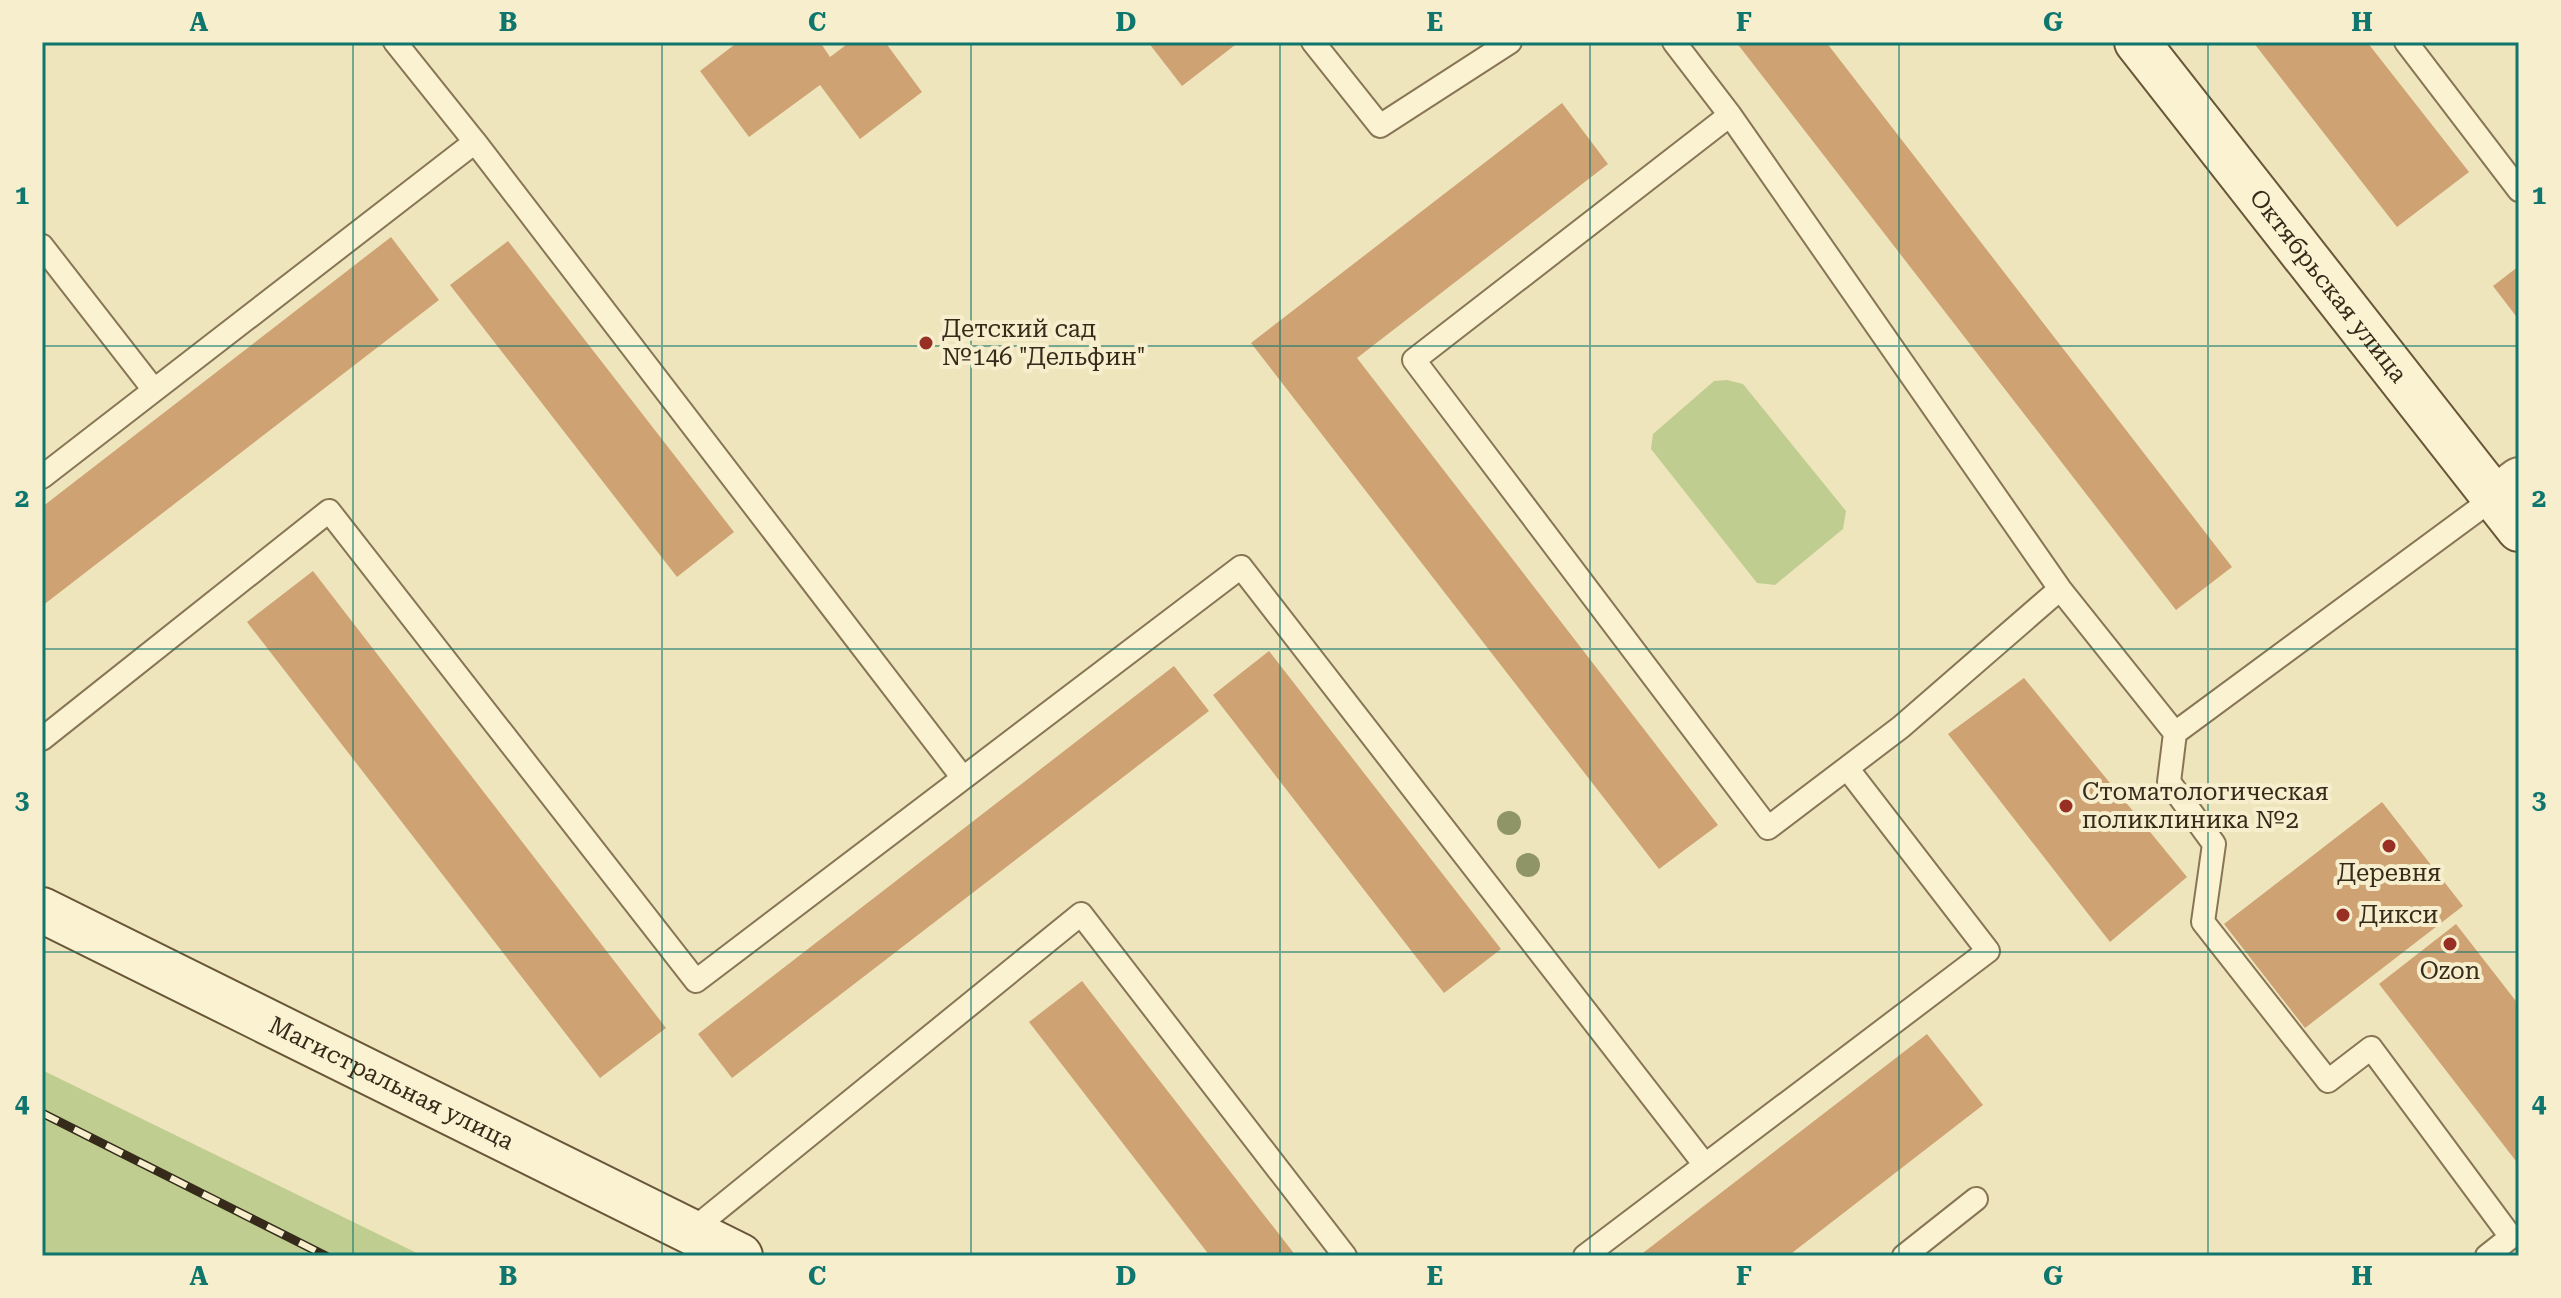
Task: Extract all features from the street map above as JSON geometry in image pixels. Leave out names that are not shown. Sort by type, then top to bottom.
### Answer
[{"type":"street","name":"Октябрьская улица","points":[[2137,42],[2511,502]]},
{"type":"street","name":"Магистральная улица","points":[[42,910],[740,1256]]},
{"type":"lane","points":[[395,42],[963,778]]},
{"type":"lane","points":[[1313,42],[1380,126],[1510,42]]},
{"type":"lane","points":[[1674,42],[1730,115],[2060,589],[2175,733],[2169,782],[2214,844],[2203,922],[2328,1081],[2371,1048],[2511,1237],[2487,1256]]},
{"type":"lane","points":[[2406,42],[2519,190]]},
{"type":"lane","points":[[1730,115],[1414,360],[1768,828],[1901,727],[2060,589]]},
{"type":"lane","points":[[42,477],[475,142]]},
{"type":"lane","points":[[42,246],[154,390]]},
{"type":"lane","points":[[2175,733],[2511,502]]},
{"type":"lane","points":[[42,739],[329,511],[696,981],[1241,567],[1705,1165]]},
{"type":"lane","points":[[1585,1256],[1988,951],[1847,768]]},
{"type":"lane","points":[[691,1231],[1081,914],[1345,1256]]},
{"type":"lane","points":[[1904,1256],[1976,1199]]},
{"type":"green space","points":[[1714,381],[1743,384],[1846,511],[1843,529],[1775,585],[1757,583],[1651,449],[1653,434]]},
{"type":"green space","points":[[42,1070],[423,1256],[42,1256]]},
{"type":"building","points":[[738,42],[820,42],[830,57],[850,42],[885,42],[922,92],[860,139],[820,85],[749,137],[700,71]]},
{"type":"building","points":[[1148,42],[1239,42],[1182,86]]},
{"type":"building","points":[[1736,42],[1826,42],[2232,567],[2176,610]]},
{"type":"building","points":[[2253,42],[2367,42],[2469,172],[2397,227]]},
{"type":"building","points":[[1562,103],[1608,164],[1357,358],[1718,825],[1659,869],[1251,343]]},
{"type":"building","points":[[391,237],[439,300],[42,606],[42,507]]},
{"type":"building","points":[[508,241],[734,532],[677,577],[450,285]]},
{"type":"building","points":[[2519,266],[2519,320],[2493,286]]},
{"type":"building","points":[[313,571],[666,1028],[600,1078],[247,622]]},
{"type":"building","points":[[1269,651],[1501,949],[1444,993],[1213,695]]},
{"type":"building","points":[[1174,666],[1209,711],[732,1078],[698,1034]]},
{"type":"building","name":"Стоматологическая поликлиника №2","points":[[2024,678],[2187,877],[2110,942],[1948,734]]},
{"type":"building","name":"Дикси","points":[[2382,802],[2463,906],[2305,1028],[2224,924]]},
{"type":"building","points":[[2456,924],[2519,1005],[2519,1165],[2379,984]]},
{"type":"building","points":[[1082,981],[1296,1256],[1210,1256],[1029,1022]]},
{"type":"building","points":[[1927,1034],[1983,1105],[1788,1256],[1639,1256]]},
{"type":"railway","points":[[42,1113],[326,1256]]},
{"type":"place","name":"Детский сад №146 \"Дельфин\"","points":[[926,343]]},
{"type":"place","name":"Стоматологическая поликлиника №2","points":[[2066,806]]},
{"type":"place","name":"Деревня","points":[[2389,846]]},
{"type":"place","name":"Дикси","points":[[2343,915]]},
{"type":"place","name":"Ozon","points":[[2450,944]]}]
